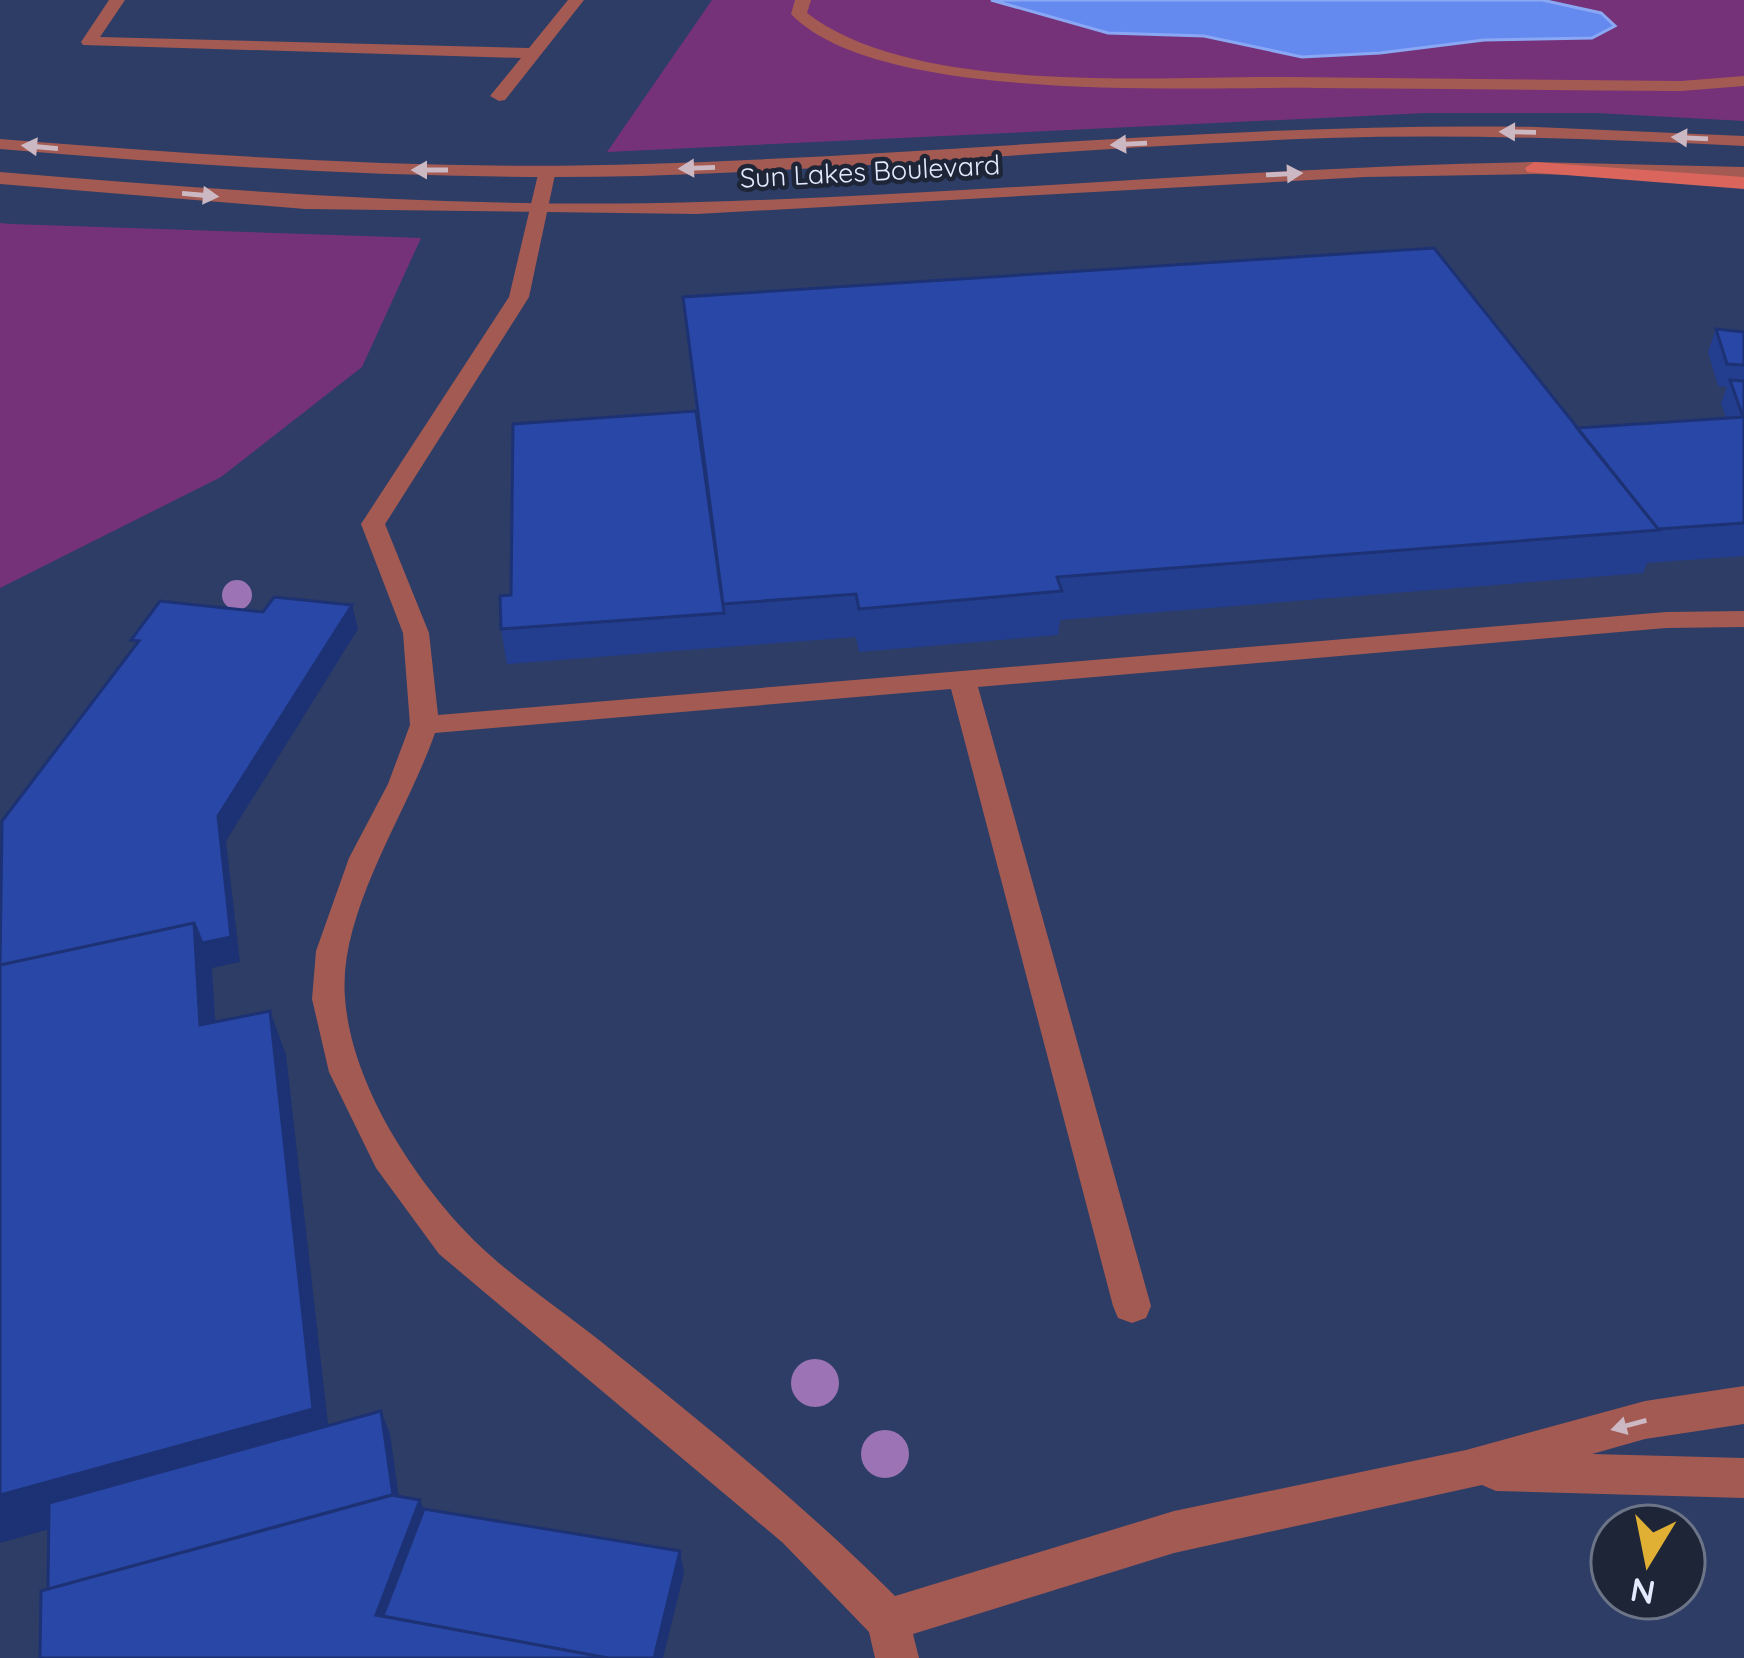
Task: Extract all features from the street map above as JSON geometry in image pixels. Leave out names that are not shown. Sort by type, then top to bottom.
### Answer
[{"type":"main road","points":[[1534,168],[1744,183]]},
{"type":"street","points":[[117,0],[88,42],[532,53]]},
{"type":"street","points":[[499,96],[576,0]]},
{"type":"street","points":[[803,0],[802,20],[839,40],[912,61],[993,75],[1197,87],[1261,82],[1681,86],[1744,81]]},
{"type":"street","name":"Sun Lakes Boulevard","points":[[0,144],[233,164],[547,170],[716,167],[1328,134],[1477,131],[1744,141]]},
{"type":"street","name":"Sun Lakes Boulevard","points":[[0,178],[282,202],[697,208],[1201,178],[1534,168],[1744,173]]},
{"type":"street","points":[[547,170],[519,297],[373,524],[416,633],[424,725],[403,784],[364,857],[332,951],[328,999],[346,1072],[389,1158],[452,1243],[798,1528],[893,1639],[1174,1532],[1466,1470],[1645,1420],[1744,1405]]},
{"type":"street","points":[[424,725],[1666,620],[1744,619]]},
{"type":"street","points":[[962,680],[1132,1306]]},
{"type":"street","points":[[1466,1470],[1744,1478]]},
{"type":"shaded area","points":[[712,0],[1744,0],[1744,121],[1596,113],[1426,113],[607,152]]},
{"type":"shaded area","points":[[0,223],[421,238],[362,367],[221,477],[0,588]]},
{"type":"water","points":[[991,0],[1542,0],[1601,13],[1615,26],[1592,38],[1484,40],[1302,57],[1204,36],[1108,33]]},
{"type":"building","points":[[1434,248],[1659,530],[1057,577],[1062,591],[859,609],[856,594],[723,604],[683,297]]},
{"type":"building","points":[[1716,329],[1744,332],[1744,365],[1727,364]]},
{"type":"building","points":[[1730,380],[1744,381],[1744,417],[1743,417]]},
{"type":"building","points":[[696,411],[724,613],[501,629],[500,596],[511,595],[513,424]]},
{"type":"building","points":[[1744,417],[1744,523],[1658,529],[1577,428]]},
{"type":"building","points":[[274,597],[352,605],[218,816],[231,937],[202,943],[194,923],[0,965],[2,821],[139,641],[131,640],[160,601],[263,612]]},
{"type":"building","points":[[194,923],[200,1025],[270,1011],[313,1409],[0,1495],[0,965]]},
{"type":"building","points":[[381,1411],[393,1495],[48,1589],[49,1503]]},
{"type":"building","points":[[391,1495],[420,1500],[376,1615],[608,1658],[40,1658],[41,1591]]},
{"type":"building","points":[[424,1509],[680,1551],[654,1658],[608,1658],[383,1616]]}]
